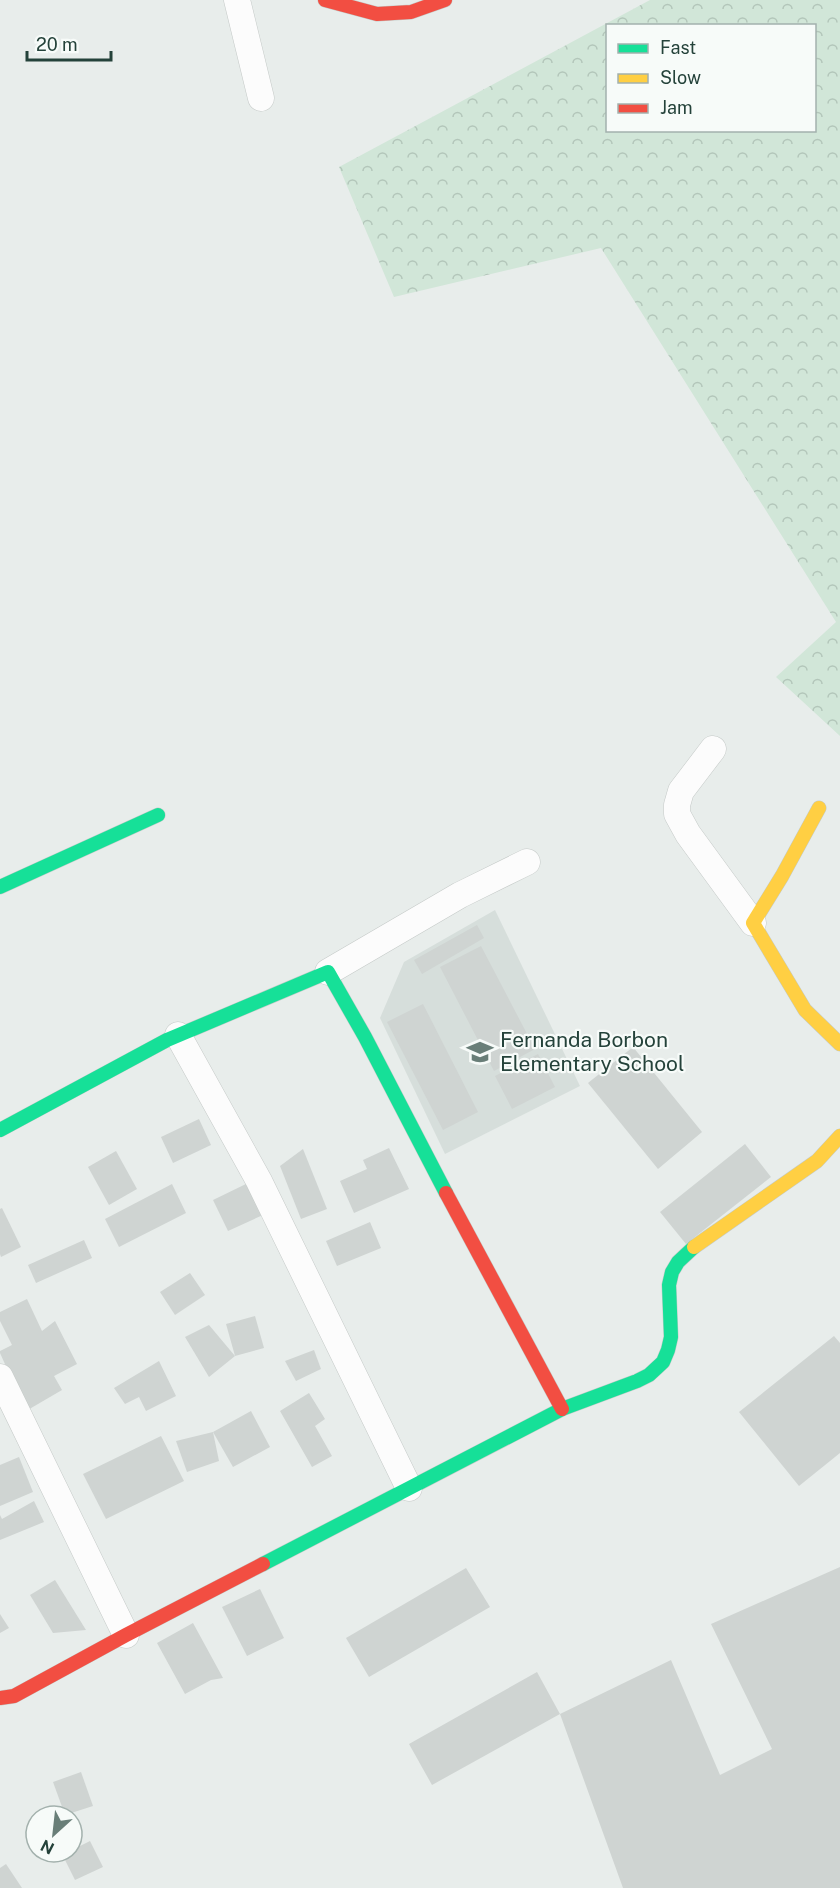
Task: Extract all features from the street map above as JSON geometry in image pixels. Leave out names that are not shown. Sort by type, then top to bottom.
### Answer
[{"type":"street","points":[[237,0],[261,98]]},
{"type":"street","points":[[325,0],[377,14],[411,12],[445,0]]},
{"type":"street","points":[[713,749],[681,791],[677,814],[688,834],[753,923],[805,1010],[840,1044]]},
{"type":"street","points":[[753,923],[819,808]]},
{"type":"street","points":[[0,886],[158,814]]},
{"type":"street","points":[[0,1130],[178,1035],[328,972],[460,895],[527,862]]},
{"type":"street","points":[[328,972],[365,1037],[562,1408]]},
{"type":"street","points":[[178,1035],[259,1181],[409,1488]]},
{"type":"street","points":[[0,1698],[14,1696],[126,1635],[562,1408],[651,1374],[665,1356],[670,1342],[672,1324],[669,1284],[676,1264],[693,1248],[817,1161],[840,1136]]},
{"type":"street","points":[[0,1377],[126,1635]]},
{"type":"shaded area","name":"Fernanda Borbon Elementary School","points":[[495,910],[580,1086],[445,1154],[380,1018],[404,962]]},
{"type":"green space","points":[[650,0],[840,0],[840,736],[776,677],[836,622],[601,248],[394,297],[339,167]]},
{"type":"building","points":[[477,925],[484,938],[422,974],[414,960]]},
{"type":"building","points":[[481,946],[535,1049],[494,1071],[440,967]]},
{"type":"building","points":[[423,1004],[478,1112],[443,1130],[387,1022]]},
{"type":"building","points":[[633,1047],[702,1132],[658,1169],[588,1083]]},
{"type":"building","points":[[538,1054],[555,1087],[512,1109],[495,1076]]},
{"type":"building","points":[[199,1119],[211,1145],[173,1163],[161,1137]]},
{"type":"building","points":[[745,1144],[771,1177],[686,1244],[660,1212]]},
{"type":"building","points":[[389,1148],[409,1189],[354,1213],[340,1181],[367,1169],[363,1160]]},
{"type":"building","points":[[303,1149],[327,1209],[301,1219],[280,1166]]},
{"type":"building","points":[[116,1151],[137,1189],[109,1205],[88,1167]]},
{"type":"building","points":[[248,1183],[263,1215],[228,1231],[213,1200]]},
{"type":"building","points":[[172,1184],[186,1213],[119,1247],[105,1219]]},
{"type":"building","points":[[2,1208],[21,1247],[1,1257],[0,1209]]},
{"type":"building","points":[[370,1222],[381,1248],[337,1266],[326,1241]]},
{"type":"building","points":[[84,1240],[92,1258],[36,1283],[28,1265]]},
{"type":"building","points":[[190,1273],[205,1295],[175,1315],[160,1292]]},
{"type":"building","points":[[27,1299],[42,1331],[55,1321],[77,1364],[54,1376],[62,1390],[26,1411],[0,1353],[12,1345],[0,1321],[0,1312]]},
{"type":"building","points":[[255,1316],[264,1348],[235,1356],[226,1324]]},
{"type":"building","points":[[209,1325],[235,1356],[209,1377],[185,1337]]},
{"type":"building","points":[[834,1336],[840,1343],[840,1453],[799,1486],[739,1412]]},
{"type":"building","points":[[314,1350],[321,1369],[296,1381],[285,1361]]},
{"type":"building","points":[[159,1361],[176,1396],[146,1411],[139,1397],[125,1404],[114,1388]]},
{"type":"building","points":[[309,1393],[325,1419],[315,1426],[332,1456],[312,1467],[280,1411]]},
{"type":"building","points":[[251,1411],[270,1447],[233,1467],[213,1432]]},
{"type":"building","points":[[213,1432],[219,1461],[187,1472],[176,1441]]},
{"type":"building","points":[[161,1436],[184,1481],[106,1519],[83,1474]]},
{"type":"building","points":[[19,1457],[33,1492],[0,1506],[0,1465]]},
{"type":"building","points":[[34,1501],[44,1522],[0,1540],[0,1515],[2,1519]]},
{"type":"building","points":[[840,1567],[840,1888],[623,1888],[560,1714],[671,1660],[720,1775],[772,1749],[711,1624]]},
{"type":"building","points":[[466,1568],[490,1607],[369,1677],[346,1638]]},
{"type":"building","points":[[55,1580],[86,1630],[53,1633],[30,1595]]},
{"type":"building","points":[[260,1589],[284,1638],[247,1656],[222,1607]]},
{"type":"building","points":[[0,1614],[9,1628],[0,1633]]},
{"type":"building","points":[[193,1623],[223,1678],[211,1680],[185,1694],[157,1643]]},
{"type":"building","points":[[537,1672],[560,1714],[432,1785],[409,1744]]},
{"type":"building","points":[[81,1772],[93,1806],[84,1809],[84,1804],[61,1804],[53,1782]]},
{"type":"building","points":[[90,1841],[103,1867],[75,1880],[67,1864],[84,1864],[84,1844]]},
{"type":"building","points":[[6,1864],[22,1888],[0,1888],[0,1868]]},
{"type":"traffic: fast","points":[[0,887],[158,815]]},
{"type":"traffic: fast","points":[[0,1130],[167,1040],[328,972],[365,1037],[446,1193]]},
{"type":"traffic: fast","points":[[263,1564],[562,1409],[649,1375],[663,1362],[671,1337],[669,1285],[672,1272],[678,1262],[694,1247]]},
{"type":"traffic: slow","points":[[819,808],[753,923],[805,1010],[840,1044]]},
{"type":"traffic: slow","points":[[694,1247],[817,1161],[840,1136]]},
{"type":"traffic: jam","points":[[325,0],[377,14],[411,12],[445,0]]},
{"type":"traffic: jam","points":[[446,1193],[562,1409]]},
{"type":"traffic: jam","points":[[0,1698],[14,1696],[263,1564]]},
{"type":"place","name":"Fernanda Borbon Elementary School","points":[[480,1052]]}]
